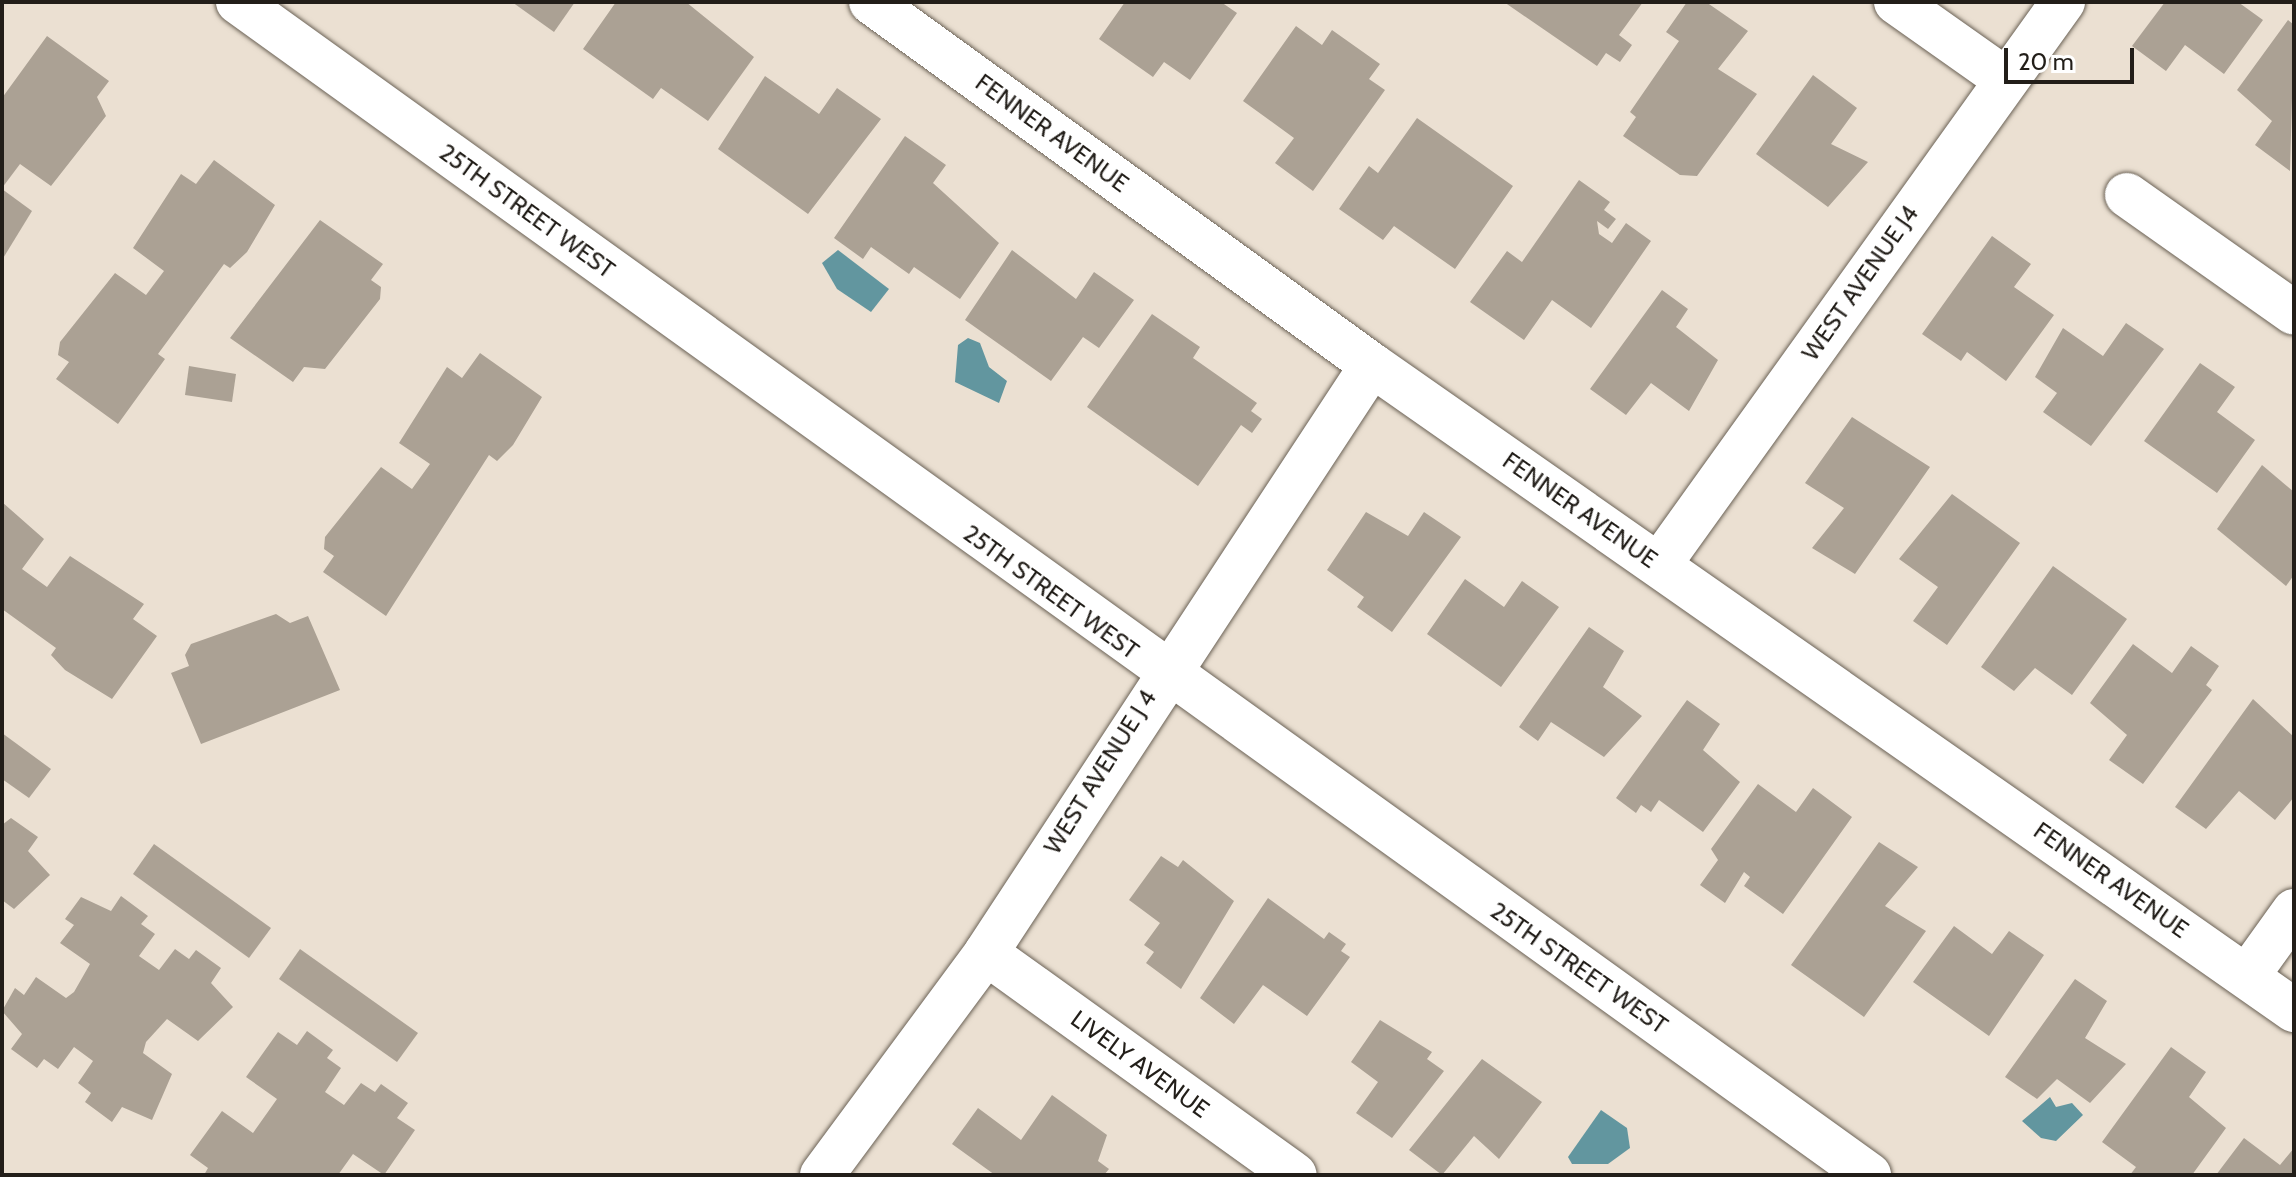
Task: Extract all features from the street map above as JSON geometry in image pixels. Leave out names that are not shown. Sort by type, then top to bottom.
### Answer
[{"type":"street","name":"25TH STREET WEST","points":[[238,2],[1164,673],[1869,1175]]},
{"type":"street","name":"FENNER AVENUE","points":[[871,2],[1372,365],[2294,1010]]},
{"type":"street","points":[[1896,2],[2005,79]]},
{"type":"street","name":"WEST AVENUE J4","points":[[1659,565],[2063,2]]},
{"type":"street","points":[[2127,195],[2294,313]]},
{"type":"street","name":"WEST AVENUE J 4","points":[[822,1175],[986,953],[1164,673],[1372,365]]},
{"type":"street","points":[[2248,975],[2294,911]]},
{"type":"street","name":"LIVELY AVENUE","points":[[986,953],[1295,1175]]},
{"type":"water","points":[[838,250],[889,289],[871,312],[837,289],[822,263]]},
{"type":"water","points":[[968,338],[980,343],[989,367],[1007,381],[999,403],[955,382],[958,345]]},
{"type":"water","points":[[2050,1097],[2056,1107],[2072,1103],[2083,1115],[2056,1141],[2041,1138],[2022,1121]]},
{"type":"water","points":[[1601,1110],[1627,1128],[1630,1148],[1608,1164],[1572,1164],[1568,1157]]},
{"type":"building","points":[[512,2],[575,2],[554,32]]},
{"type":"building","points":[[616,2],[686,2],[754,57],[708,121],[661,88],[653,99],[583,49]]},
{"type":"building","points":[[1125,2],[1221,2],[1237,13],[1190,80],[1164,62],[1153,77],[1099,39]]},
{"type":"building","points":[[1504,2],[1643,2],[1619,35],[1632,45],[1620,62],[1606,53],[1597,66]]},
{"type":"building","points":[[1687,2],[1706,2],[1748,31],[1718,69],[1757,94],[1697,176],[1680,175],[1623,136],[1636,117],[1630,112],[1679,41],[1666,32]]},
{"type":"building","points":[[2165,2],[2238,2],[2263,20],[2224,74],[2185,45],[2166,71],[2132,46]]},
{"type":"building","points":[[2288,20],[2294,25],[2290,171],[2255,145],[2272,121],[2237,90]]},
{"type":"building","points":[[1296,26],[1322,45],[1332,30],[1380,64],[1369,79],[1385,90],[1313,191],[1275,163],[1294,138],[1243,101]]},
{"type":"building","points":[[47,36],[109,81],[97,97],[106,116],[51,186],[20,164],[2,188],[2,98]]},
{"type":"building","points":[[1813,75],[1857,108],[1831,144],[1868,162],[1828,207],[1756,154]]},
{"type":"building","points":[[765,76],[819,114],[837,88],[881,119],[808,214],[718,149]]},
{"type":"building","points":[[1417,118],[1513,186],[1455,269],[1394,226],[1383,240],[1339,209],[1369,166],[1378,173]]},
{"type":"building","points":[[905,136],[946,165],[933,183],[999,243],[960,299],[914,267],[909,274],[871,247],[863,259],[834,238]]},
{"type":"building","points":[[214,160],[275,205],[247,252],[230,268],[224,264],[158,354],[165,359],[118,424],[56,379],[69,362],[58,355],[60,342],[115,273],[146,295],[164,271],[133,248],[181,174],[196,184]]},
{"type":"building","points":[[1579,180],[1610,202],[1604,210],[1616,219],[1608,229],[1597,221],[1599,234],[1612,243],[1626,223],[1651,241],[1591,328],[1552,300],[1524,340],[1470,302],[1507,251],[1522,262]]},
{"type":"building","points":[[2,189],[32,211],[2,260]]},
{"type":"building","points":[[320,220],[383,264],[371,280],[381,287],[380,299],[325,369],[304,367],[293,382],[230,338]]},
{"type":"building","points":[[1992,236],[2031,264],[2014,287],[2054,315],[2006,381],[1967,352],[1961,361],[1922,334]]},
{"type":"building","points":[[1012,250],[1076,299],[1094,272],[1134,300],[1099,348],[1083,337],[1051,381],[965,320]]},
{"type":"building","points":[[1662,290],[1688,309],[1676,327],[1718,360],[1689,411],[1651,383],[1626,415],[1590,389]]},
{"type":"building","points":[[1152,314],[1200,347],[1193,358],[1257,403],[1251,411],[1262,419],[1252,433],[1241,425],[1198,486],[1087,407]]},
{"type":"building","points":[[2126,323],[2164,349],[2091,446],[2043,412],[2057,393],[2035,377],[2063,328],[2103,356]]},
{"type":"building","points":[[480,353],[542,397],[513,445],[497,461],[489,455],[386,616],[323,572],[334,556],[324,549],[325,537],[381,467],[412,489],[430,464],[399,443],[447,367],[462,378]]},
{"type":"building","points":[[2200,363],[2235,387],[2217,412],[2255,440],[2217,493],[2144,441]]},
{"type":"building","points":[[189,366],[236,374],[232,402],[185,395]]},
{"type":"building","points":[[1852,417],[1930,467],[1855,574],[1812,548],[1844,508],[1805,483]]},
{"type":"building","points":[[2262,465],[2294,492],[2294,575],[2286,586],[2217,529]]},
{"type":"building","points":[[1952,494],[2020,543],[1947,645],[1913,621],[1938,587],[1899,559]]},
{"type":"building","points":[[2,502],[44,539],[22,569],[47,587],[70,556],[144,604],[133,619],[157,636],[112,699],[65,670],[51,655],[56,648],[2,609]]},
{"type":"building","points":[[1366,512],[1408,536],[1424,512],[1461,537],[1392,632],[1357,607],[1364,597],[1327,570]]},
{"type":"building","points":[[2053,566],[2127,619],[2072,695],[2035,668],[2014,691],[1981,667]]},
{"type":"building","points":[[1465,579],[1504,607],[1522,581],[1559,607],[1501,687],[1427,634]]},
{"type":"building","points":[[276,614],[290,623],[308,616],[340,690],[201,744],[171,673],[189,666],[185,655],[191,644]]},
{"type":"building","points":[[1589,627],[1624,651],[1603,687],[1642,716],[1604,757],[1551,722],[1538,741],[1519,727]]},
{"type":"building","points":[[2133,644],[2172,673],[2191,646],[2219,666],[2206,685],[2212,690],[2143,784],[2109,760],[2127,735],[2090,703]]},
{"type":"building","points":[[2253,699],[2294,737],[2294,797],[2275,820],[2239,791],[2206,829],[2175,807]]},
{"type":"building","points":[[1687,700],[1720,724],[1703,750],[1740,782],[1703,832],[1659,800],[1651,812],[1641,805],[1636,813],[1616,798]]},
{"type":"building","points":[[2,733],[51,769],[29,798],[2,779]]},
{"type":"building","points":[[1758,784],[1796,812],[1813,788],[1852,817],[1783,914],[1744,886],[1750,877],[1744,872],[1725,903],[1700,885],[1718,860],[1711,849]]},
{"type":"building","points":[[11,818],[38,837],[28,851],[50,875],[14,909],[2,900],[2,825]]},
{"type":"building","points":[[1879,842],[1918,867],[1885,906],[1926,931],[1864,1017],[1791,965]]},
{"type":"building","points":[[154,844],[271,928],[249,958],[133,874]]},
{"type":"building","points":[[1161,856],[1178,867],[1183,860],[1234,901],[1181,989],[1146,963],[1154,952],[1144,945],[1160,923],[1129,900]]},
{"type":"building","points":[[121,896],[148,916],[141,924],[155,934],[139,956],[159,970],[175,949],[189,959],[196,950],[221,968],[211,983],[233,1007],[198,1041],[167,1019],[146,1042],[143,1053],[172,1074],[152,1120],[122,1107],[112,1122],[85,1102],[91,1093],[78,1083],[93,1061],[74,1047],[58,1069],[44,1059],[37,1068],[11,1049],[22,1034],[2,1011],[15,988],[24,995],[36,977],[66,998],[74,992],[90,964],[60,943],[74,925],[65,919],[81,897],[111,911]]},
{"type":"building","points":[[1268,898],[1324,939],[1329,932],[1346,944],[1341,951],[1350,957],[1307,1016],[1263,985],[1234,1024],[1200,998]]},
{"type":"building","points":[[1954,926],[1992,954],[2009,931],[2044,955],[1989,1036],[1913,982]]},
{"type":"building","points":[[300,949],[418,1033],[397,1062],[279,979]]},
{"type":"building","points":[[2075,979],[2107,1001],[2085,1038],[2126,1064],[2090,1103],[2057,1079],[2037,1099],[2005,1077]]},
{"type":"building","points":[[1380,1020],[1432,1052],[1427,1059],[1444,1071],[1392,1138],[1356,1113],[1378,1082],[1351,1062]]},
{"type":"building","points":[[307,1031],[333,1050],[327,1058],[341,1068],[325,1092],[344,1105],[361,1083],[375,1092],[381,1084],[408,1103],[397,1118],[415,1130],[384,1175],[353,1154],[338,1175],[204,1175],[208,1168],[190,1155],[222,1111],[253,1133],[277,1099],[246,1077],[278,1032],[297,1045]]},
{"type":"building","points":[[2171,1047],[2206,1072],[2189,1097],[2226,1128],[2192,1175],[2130,1175],[2136,1167],[2102,1142]]},
{"type":"building","points":[[1482,1059],[1542,1102],[1499,1159],[1474,1136],[1442,1175],[1409,1150]]},
{"type":"building","points":[[1052,1095],[1107,1135],[1098,1161],[1109,1169],[1104,1175],[995,1175],[952,1144],[978,1108],[1021,1140]]},
{"type":"building","points":[[2244,1138],[2280,1165],[2294,1148],[2294,1175],[2216,1175]]}]
